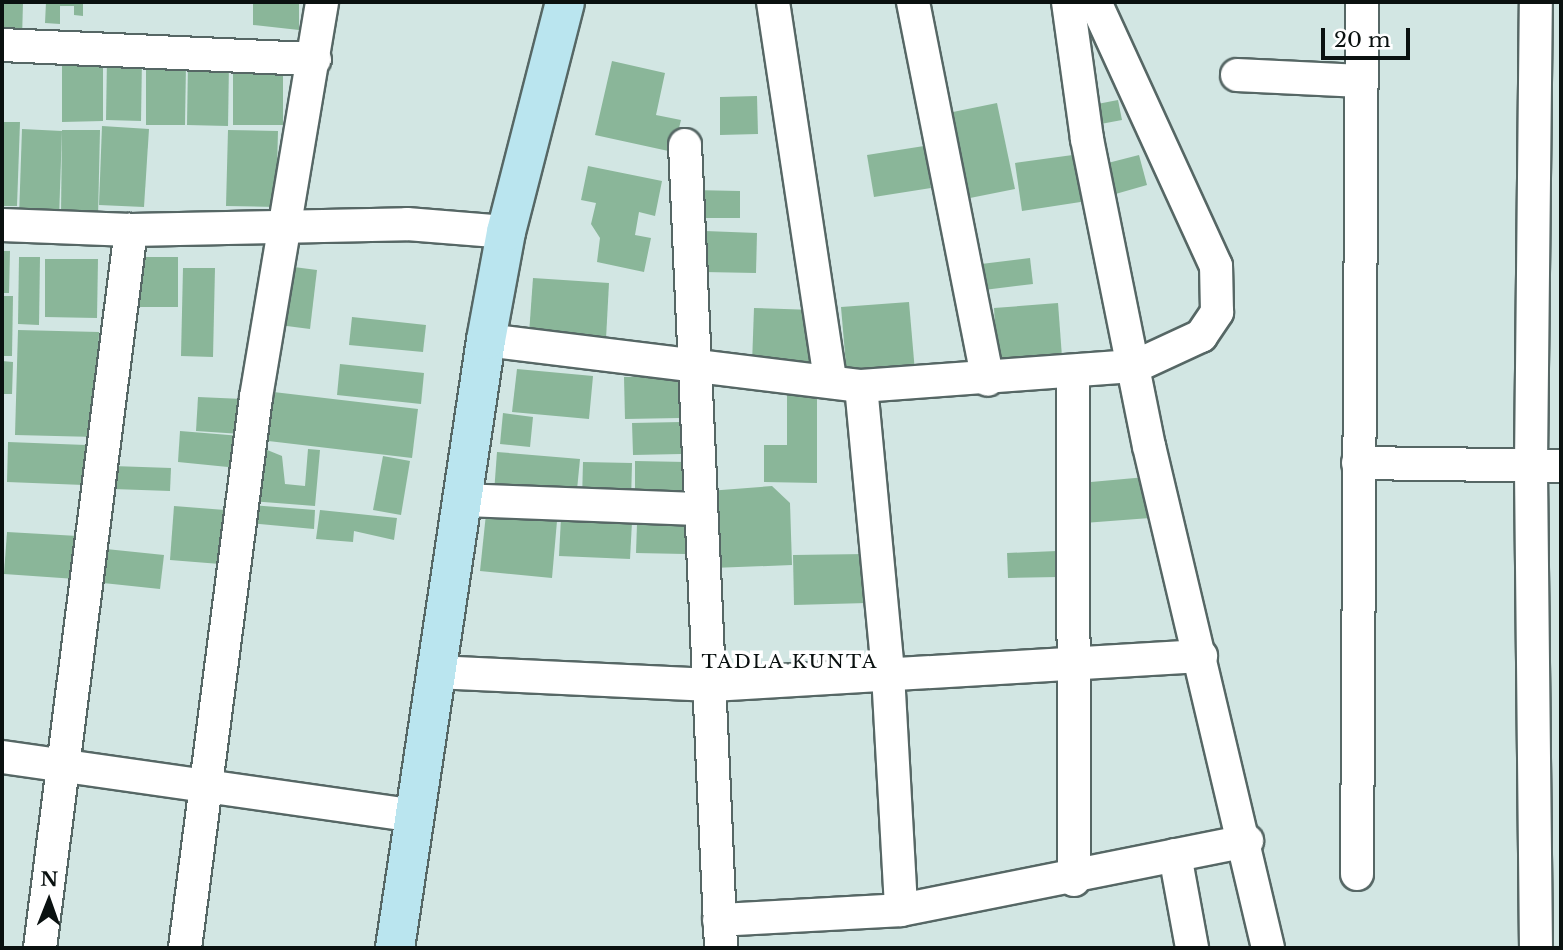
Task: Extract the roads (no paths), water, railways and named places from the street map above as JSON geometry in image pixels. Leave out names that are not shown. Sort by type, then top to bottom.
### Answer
[{"type":"main road","points":[[395,948],[410,815],[435,673],[486,340],[506,232],[565,2]]},
{"type":"street","points":[[185,948],[256,397],[315,59],[322,2]]},
{"type":"street","points":[[773,2],[830,380]]},
{"type":"street","points":[[913,2],[988,380]]},
{"type":"street","points":[[1068,2],[1087,139],[1201,656],[1247,841],[1268,948]]},
{"type":"street","points":[[486,340],[830,380],[861,386],[1073,374],[1136,366],[1211,325],[1218,305],[1216,266],[1094,2]]},
{"type":"street","points":[[1357,874],[1362,2]]},
{"type":"street","points":[[1536,2],[1546,465],[1536,948]]},
{"type":"street","points":[[2,46],[315,59]]},
{"type":"street","points":[[1237,75],[1361,81]]},
{"type":"street","points":[[685,145],[692,364],[712,685],[720,934],[901,911],[1074,880],[1175,855],[1247,841]]},
{"type":"street","points":[[2,225],[131,230],[407,224],[506,232]]},
{"type":"street","points":[[40,948],[68,764],[131,230]]},
{"type":"street","points":[[1073,374],[1074,880]]},
{"type":"street","points":[[861,386],[888,674],[901,911]]},
{"type":"street","points":[[1358,463],[1546,465]]},
{"type":"street","points":[[462,500],[701,509]]},
{"type":"street","points":[[435,673],[712,685],[1201,656]]},
{"type":"street","points":[[2,757],[68,764],[206,790],[410,815]]},
{"type":"street","points":[[1175,855],[1192,948]]},
{"type":"district","name":"TADLA KUNTA","points":[[790,662]]}]
